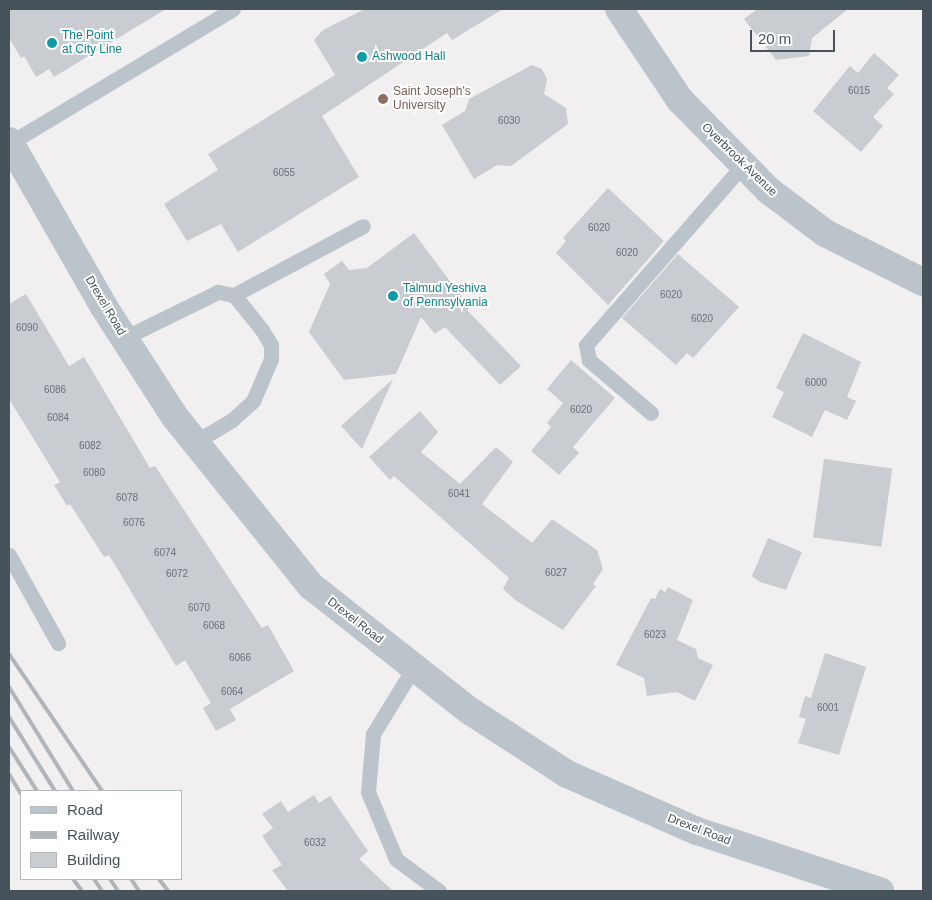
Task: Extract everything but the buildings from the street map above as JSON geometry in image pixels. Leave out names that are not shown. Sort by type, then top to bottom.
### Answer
[{"type":"street","name":"Overbrook Avenue","points":[[619,9],[680,100],[742,166],[825,233],[923,282]]},
{"type":"street","name":"Drexel Road","points":[[10,142],[124,338],[195,442],[311,586],[470,711],[567,774],[697,831],[880,891]]},
{"type":"lane","points":[[10,142],[233,9]]},
{"type":"lane","points":[[651,413],[589,360],[586,345],[742,166]]},
{"type":"lane","points":[[124,338],[207,295],[218,292],[234,295],[363,226]]},
{"type":"lane","points":[[195,442],[244,411],[268,374],[271,345],[234,295]]},
{"type":"lane","points":[[9,555],[58,643]]},
{"type":"lane","points":[[414,667],[373,734],[368,792],[396,859],[439,891]]},
{"type":"railway","points":[[9,654],[101,790]]},
{"type":"railway","points":[[9,687],[72,790]]},
{"type":"railway","points":[[9,717],[54,790]]},
{"type":"railway","points":[[9,747],[36,790]]},
{"type":"railway","points":[[9,774],[20,792]]},
{"type":"railway","points":[[74,880],[82,891]]},
{"type":"railway","points":[[95,880],[102,891]]},
{"type":"railway","points":[[111,880],[118,891]]},
{"type":"railway","points":[[132,880],[139,891]]},
{"type":"railway","points":[[160,880],[168,891]]},
{"type":"place","name":"The Point at City Line","points":[[52,43]]},
{"type":"place","name":"Ashwood Hall","points":[[362,57]]},
{"type":"place","name":"Saint Joseph's University","points":[[383,99]]},
{"type":"place","name":"Talmud Yeshiva of Pennsylvania","points":[[393,296]]}]
